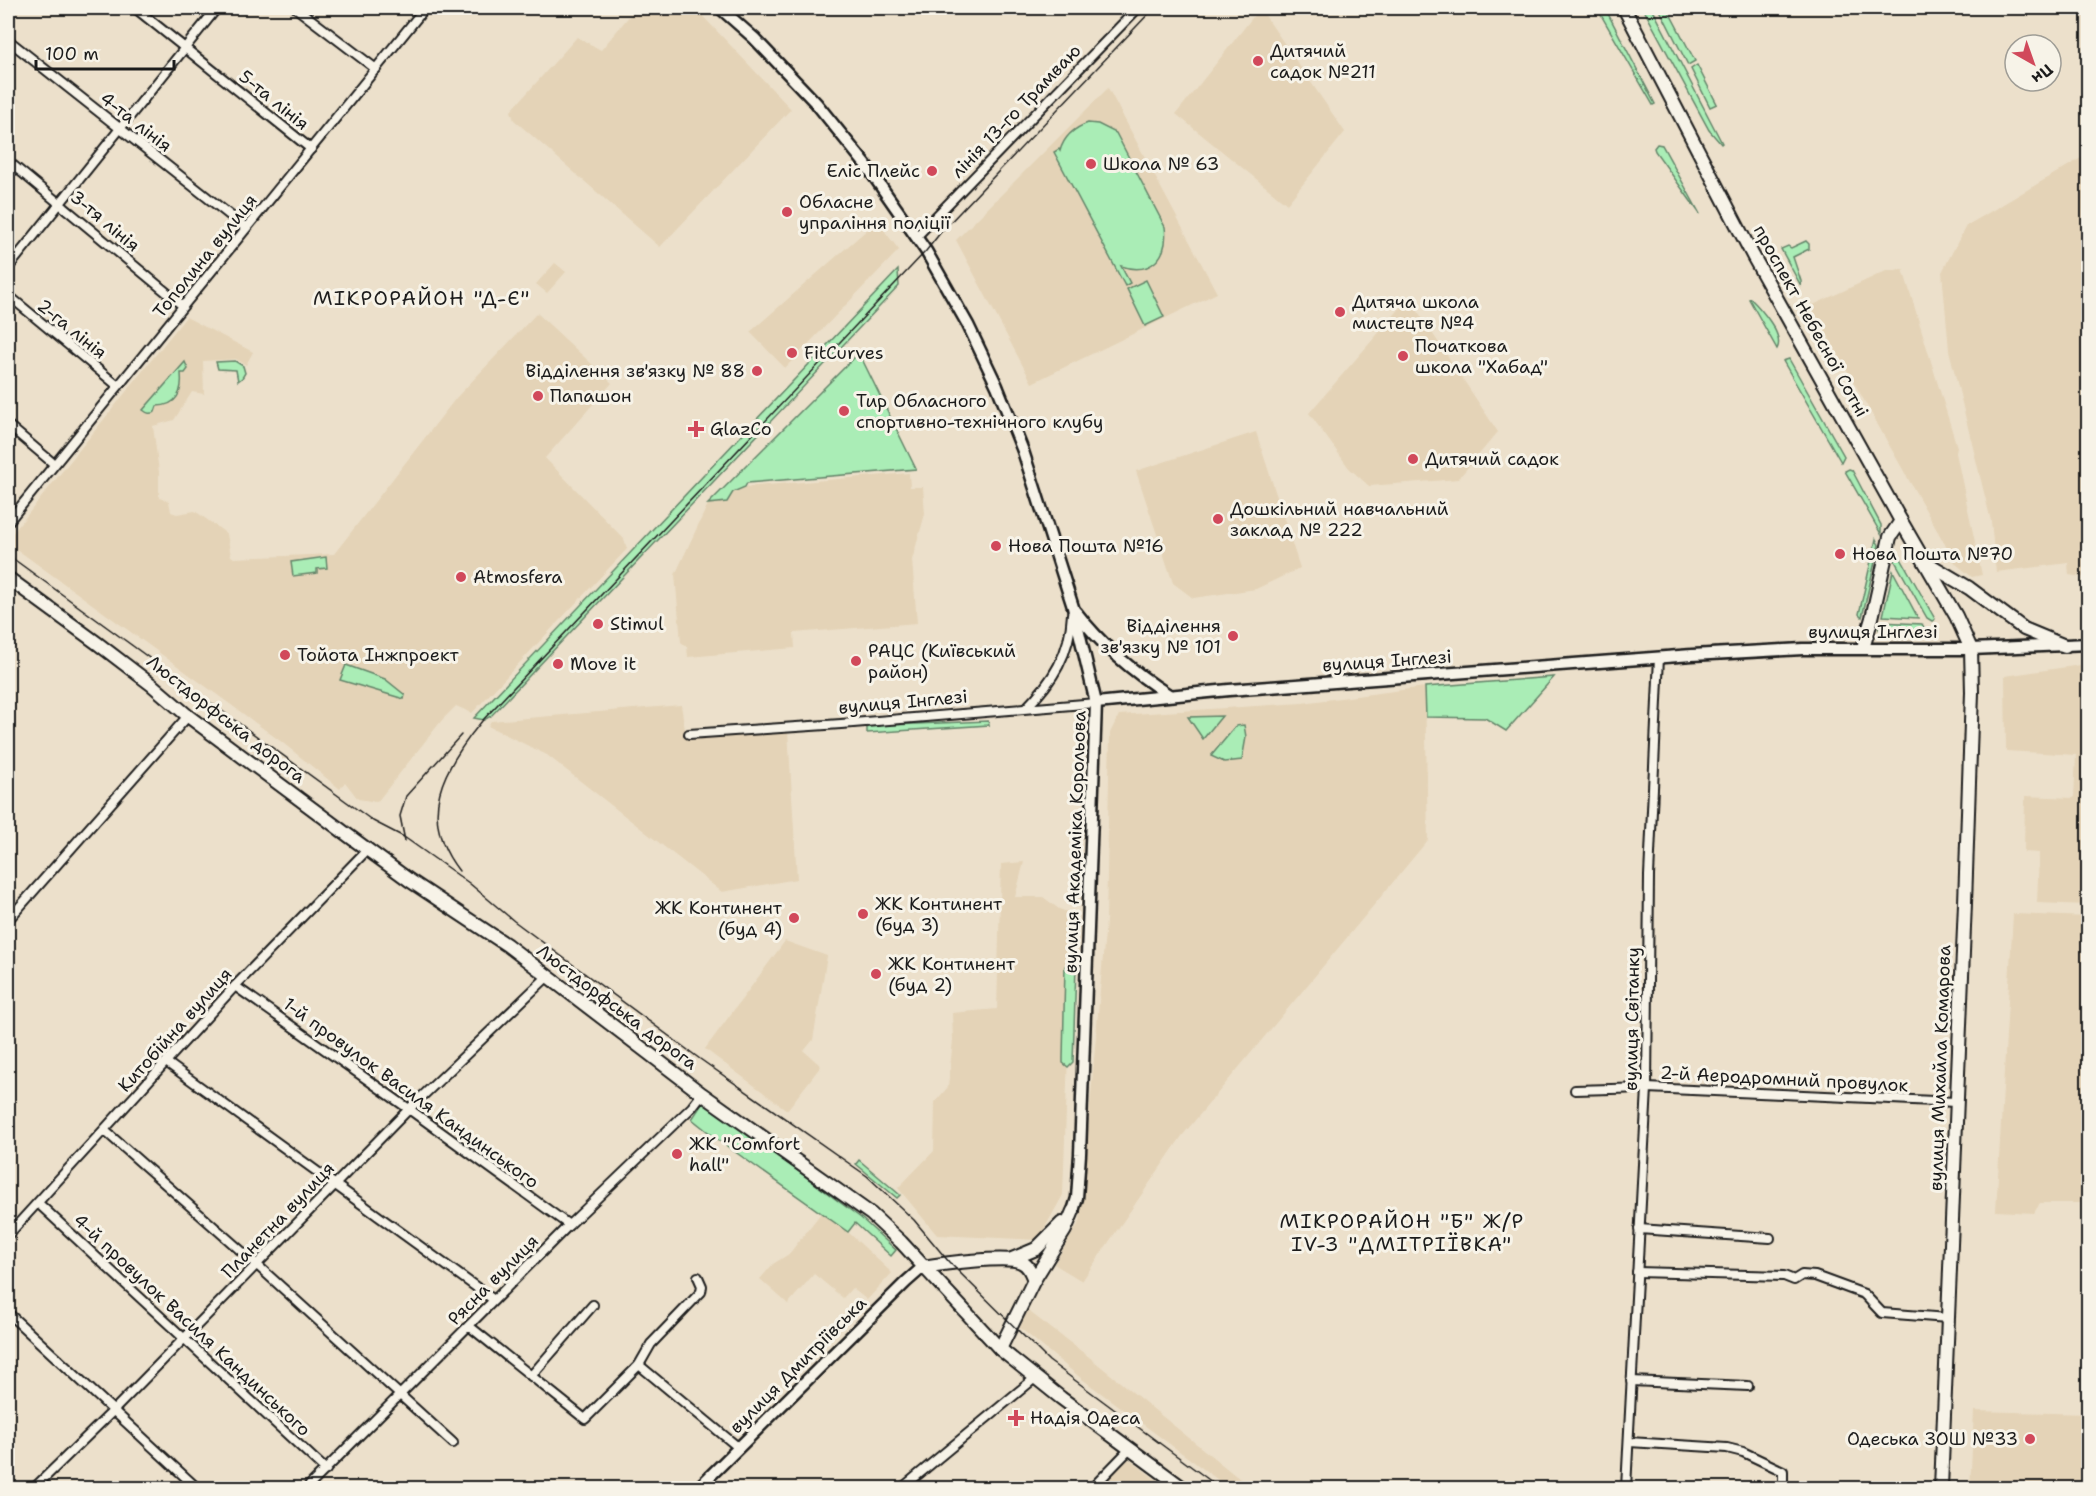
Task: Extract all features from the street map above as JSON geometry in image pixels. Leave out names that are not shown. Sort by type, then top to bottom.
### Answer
[{"type":"main road","name":"вулиця Академіка Корольова","points":[[720,8],[754,38],[816,103],[866,165],[917,236],[968,325],[997,386],[1023,451],[1073,607],[1096,703],[1080,1154],[1077,1198],[1073,1211]]},
{"type":"main road","name":"проспект Небесної Сотні","points":[[1624,8],[1754,256],[1959,622],[1971,649]]},
{"type":"main road","points":[[1863,648],[1890,537],[1901,521]]},
{"type":"main road","points":[[1924,562],[1969,588],[2025,629],[2065,646]]},
{"type":"main road","name":"Люстдорфська дорога","points":[[8,578],[152,685],[188,716],[368,849],[548,976],[702,1094],[871,1214],[901,1242],[1000,1349],[1035,1378],[1183,1488]]},
{"type":"main road","points":[[1073,607],[1119,660],[1169,695]]},
{"type":"main road","name":"вулиця Інглезі","points":[[1096,703],[1169,695],[1659,657],[1803,649],[1971,649],[2088,644]]},
{"type":"main road","name":"вулиця Михайла Комарова","points":[[1941,1488],[1971,712],[1971,649]]},
{"type":"main road","points":[[1011,1260],[1036,1250],[1073,1211]]},
{"type":"main road","points":[[1000,1349],[1034,1280],[1065,1230],[1073,1211]]},
{"type":"main road","points":[[923,1268],[949,1262],[1011,1260],[1022,1262],[1029,1268],[1034,1280]]},
{"type":"main road","name":"вулиця Дмитріївська","points":[[698,1488],[906,1282],[923,1268]]},
{"type":"street","name":"5-та лінія","points":[[135,8],[310,149]]},
{"type":"street","points":[[8,268],[217,8]]},
{"type":"street","points":[[296,8],[376,69]]},
{"type":"street","name":"Тополина вулиця","points":[[8,522],[425,8]]},
{"type":"street","name":"лінія 13-го Трамваю","points":[[917,236],[1138,8]]},
{"type":"street","name":"4-та лінія","points":[[8,40],[246,228]]},
{"type":"street","name":"3-тя лінія","points":[[8,161],[183,306]]},
{"type":"street","name":"2-га лінія","points":[[8,295],[118,386]]},
{"type":"street","points":[[8,425],[54,464]]},
{"type":"street","points":[[1026,708],[1045,689],[1067,650],[1073,607]]},
{"type":"street","name":"вулиця Світанку","points":[[1626,1488],[1647,1088],[1649,876],[1659,657]]},
{"type":"street","name":"вулиця Інглезі","points":[[689,734],[1096,703]]},
{"type":"street","points":[[8,920],[188,716]]},
{"type":"street","name":"Китобійна вулиця","points":[[8,1235],[235,986],[368,849]]},
{"type":"street","name":"Планетна вулиця","points":[[34,1488],[112,1412],[409,1108],[548,976]]},
{"type":"street","name":"1-й провулок Василя Кандинського","points":[[235,986],[409,1108],[569,1225]]},
{"type":"street","points":[[166,1062],[494,1300]]},
{"type":"street","name":"2-й Аеродромний провулок","points":[[1575,1090],[1647,1088],[1956,1102]]},
{"type":"street","name":"Рясна вулиця","points":[[311,1487],[468,1326],[684,1115],[702,1094]]},
{"type":"street","points":[[104,1130],[453,1443]]},
{"type":"street","name":"4-й провулок Василя Кандинського","points":[[38,1203],[326,1470]]},
{"type":"street","points":[[1639,1229],[1770,1238]]},
{"type":"street","points":[[1637,1272],[1784,1276],[1792,1280],[1802,1275],[1815,1276],[1864,1294],[1882,1313],[1948,1318]]},
{"type":"street","points":[[468,1326],[585,1419],[639,1365],[651,1344],[701,1292],[702,1286],[698,1277]]},
{"type":"street","points":[[531,1376],[593,1305]]},
{"type":"street","points":[[8,1313],[112,1412],[197,1488]]},
{"type":"street","points":[[639,1365],[739,1448]]},
{"type":"street","points":[[902,1488],[1035,1378]]},
{"type":"street","points":[[1631,1381],[1748,1386]]},
{"type":"street","points":[[1629,1442],[1727,1448],[1743,1452],[1783,1471],[1783,1488]]},
{"type":"street","points":[[1092,1488],[1130,1449]]},
{"type":"shaded area","points":[[636,8],[695,8],[791,109],[660,247],[514,120],[511,111],[577,37],[601,50]]},
{"type":"shaded area","name":"Дитячий садок №211","points":[[1260,8],[1345,132],[1287,204],[1176,114]]},
{"type":"shaded area","name":"Школа № 63","points":[[1108,88],[1217,293],[1032,383],[956,240]]},
{"type":"shaded area","points":[[2088,154],[2088,578],[2069,575],[2068,563],[1996,572],[1991,521],[1949,350],[1942,272],[1966,226]]},
{"type":"shaded area","points":[[877,221],[899,250],[785,368],[750,332]]},
{"type":"shaded area","points":[[555,263],[566,272],[547,293],[536,284]]},
{"type":"shaded area","points":[[1903,269],[1957,447],[1956,453],[1982,575],[1972,577],[1956,564],[1811,306],[1886,271]]},
{"type":"shaded area","name":"Початкова школа \"Хабад\"","points":[[1409,298],[1498,432],[1458,479],[1369,486],[1349,468],[1309,413]]},
{"type":"shaded area","points":[[537,313],[612,383],[545,458],[624,539],[627,549],[472,713],[456,706],[442,720],[377,802],[358,799],[345,782],[340,789],[283,743],[8,543],[8,539],[186,317],[253,352],[246,365],[236,359],[203,361],[204,394],[192,392],[174,420],[153,426],[159,472],[159,498],[169,501],[171,512],[177,514],[195,511],[227,534],[231,556],[234,558],[334,554],[456,398]]},
{"type":"shaded area","name":"Дошкільний навчальний заклад № 222","points":[[1256,432],[1300,568],[1256,589],[1193,598],[1173,583],[1136,471]]},
{"type":"shaded area","points":[[909,473],[910,487],[923,487],[925,514],[912,560],[917,623],[794,633],[795,648],[688,657],[687,647],[681,642],[675,575],[708,504],[727,502],[733,492],[744,487]]},
{"type":"shaded area","points":[[2088,664],[2088,905],[2037,903],[2039,853],[2024,852],[2025,796],[2074,798],[2076,755],[2006,751],[2005,676]]},
{"type":"shaded area","points":[[1425,687],[1428,840],[1182,1136],[1082,1281],[1054,1264],[1080,1221],[1106,921],[1110,733],[1119,715],[1302,703]]},
{"type":"shaded area","points":[[681,705],[686,736],[788,730],[797,879],[722,892],[547,755],[488,726],[491,721]]},
{"type":"shaded area","points":[[1024,862],[1015,897],[1043,897],[1059,909],[1073,914],[1063,1195],[1038,1240],[937,1235],[898,1188],[934,1151],[935,1102],[948,1087],[953,1040],[952,1013],[997,1009],[1001,864]]},
{"type":"shaded area","points":[[2013,914],[2088,917],[2088,1203],[2040,1203],[2034,1213],[1996,1211]]},
{"type":"shaded area","points":[[785,941],[827,956],[813,1040],[804,1051],[821,1066],[787,1110],[705,1049]]},
{"type":"shaded area","points":[[821,1213],[848,1232],[892,1273],[867,1300],[852,1288],[843,1298],[814,1274],[788,1304],[760,1279],[773,1264],[789,1254]]},
{"type":"shaded area","points":[[1027,1310],[1251,1488],[1229,1488],[1082,1379],[1020,1328]]},
{"type":"shaded area","name":"Одеська ЗОШ №33","points":[[1974,1411],[2088,1414],[2088,1488],[1970,1488]]},
{"type":"shaded area","points":[[1126,1457],[1167,1488],[1095,1488]]},
{"type":"green space","points":[[1597,8],[1605,8],[1655,104],[1653,105]]},
{"type":"green space","points":[[1643,8],[1652,8],[1721,144],[1709,130]]},
{"type":"green space","points":[[1659,8],[1667,8],[1695,61],[1688,65]]},
{"type":"green space","points":[[1697,65],[1717,104],[1710,107],[1691,69]]},
{"type":"green space","points":[[1088,123],[1098,124],[1116,133],[1165,227],[1164,247],[1156,262],[1141,268],[1121,266],[1130,283],[1125,286],[1054,152],[1059,149],[1060,151],[1070,133]]},
{"type":"green space","points":[[1657,144],[1662,145],[1700,214],[1655,151]]},
{"type":"green space","points":[[1806,241],[1809,249],[1793,257],[1801,286],[1781,249],[1788,246],[1791,248]]},
{"type":"green space","points":[[898,270],[899,286],[491,716],[484,720],[474,718]]},
{"type":"green space","points":[[1146,280],[1164,317],[1145,326],[1127,289]]},
{"type":"green space","points":[[1749,299],[1775,329],[1779,343],[1777,349]]},
{"type":"green space","name":"Тир Обласного спортивно-технічного клубу","points":[[859,353],[916,469],[747,483],[745,487],[733,492],[727,502],[708,504]]},
{"type":"green space","points":[[1789,359],[1844,456],[1841,462],[1783,361]]},
{"type":"green space","points":[[235,361],[243,366],[245,373],[238,381],[236,370],[218,369],[216,362]]},
{"type":"green space","points":[[185,362],[188,369],[185,373],[181,373],[180,392],[174,401],[157,406],[153,413],[143,410]]},
{"type":"green space","points":[[1852,470],[1881,525],[1881,534],[1845,471]]},
{"type":"green space","points":[[1876,539],[1879,545],[1862,617],[1859,614]]},
{"type":"green space","points":[[1899,555],[1935,619],[1932,621],[1927,618],[1895,561]]},
{"type":"green space","points":[[326,557],[327,568],[317,569],[317,573],[293,576],[291,562]]},
{"type":"green space","points":[[1893,571],[1918,618],[1883,616]]},
{"type":"green space","points":[[1880,622],[1922,624],[1928,634],[1883,634],[1879,629]]},
{"type":"green space","points":[[346,665],[385,679],[405,695],[404,699],[340,680]]},
{"type":"green space","points":[[1554,677],[1506,731],[1485,718],[1426,717],[1425,687]]},
{"type":"green space","points":[[1222,716],[1203,739],[1188,717]]},
{"type":"green space","points":[[988,721],[989,725],[867,733],[867,726]]},
{"type":"green space","points":[[1244,725],[1246,737],[1242,760],[1224,762],[1211,756],[1236,726]]},
{"type":"green space","points":[[1071,962],[1076,966],[1073,1062],[1068,1067],[1063,1063],[1065,966]]},
{"type":"green space","points":[[704,1101],[861,1218],[896,1250],[891,1256],[855,1223],[848,1232],[717,1139],[692,1119]]},
{"type":"green space","points":[[859,1160],[900,1195],[897,1198],[856,1164]]},
{"type":"tram line","points":[[459,871],[446,851],[439,831],[437,812],[446,775],[482,721],[1154,8]]},
{"type":"tram line","points":[[8,555],[373,821],[404,837],[469,883],[514,921],[700,1059],[867,1176],[914,1220],[949,1262],[1049,1361],[1220,1488]]},
{"type":"tram line","points":[[405,841],[400,816],[406,796],[461,735]]},
{"type":"place","name":"Дитячий садок №211","points":[[1258,61]]},
{"type":"place","name":"Школа № 63","points":[[1091,164]]},
{"type":"place","name":"Еліс Плейс","points":[[932,171]]},
{"type":"place","name":"Обласне упраління поліції","points":[[787,212]]},
{"type":"place","name":"Дитяча школа мистецтв №4","points":[[1340,312]]},
{"type":"place","name":"FitCurves","points":[[792,353]]},
{"type":"place","name":"Початкова школа \"Хабад\"","points":[[1403,356]]},
{"type":"place","name":"Відділення зв'язку № 88","points":[[757,371]]},
{"type":"place","name":"Папашон","points":[[538,396]]},
{"type":"place","name":"Тир Обласного спортивно-технічного клубу","points":[[844,411]]},
{"type":"place","name":"GlazCo","points":[[696,429]]},
{"type":"place","name":"Дитячий садок","points":[[1413,459]]},
{"type":"place","name":"Дошкільний навчальний заклад № 222","points":[[1218,519]]},
{"type":"place","name":"Нова Пошта №16","points":[[996,546]]},
{"type":"place","name":"Нова Пошта №70","points":[[1840,554]]},
{"type":"place","name":"Atmosfera","points":[[461,577]]},
{"type":"place","name":"Stimul","points":[[598,624]]},
{"type":"place","name":"Відділення зв'язку № 101","points":[[1233,636]]},
{"type":"place","name":"Тойота Інжпроект","points":[[285,655]]},
{"type":"place","name":"РАЦС (Київський район)","points":[[856,661]]},
{"type":"place","name":"Move it","points":[[558,664]]},
{"type":"place","name":"ЖК Континент (буд 3)","points":[[863,914]]},
{"type":"place","name":"ЖК Континент (буд 4)","points":[[794,918]]},
{"type":"place","name":"ЖК Континент (буд 2)","points":[[876,974]]},
{"type":"place","name":"ЖК \"Comfort hall\"","points":[[677,1154]]},
{"type":"place","name":"Надія Одеса","points":[[1016,1418]]},
{"type":"place","name":"Одеська ЗОШ №33","points":[[2030,1439]]},
{"type":"district","name":"МІКРОРАЙОН \"Д-Є\"","points":[[422,298]]},
{"type":"district","name":"МІКРОРАЙОН \"Б\" Ж/Р IV-3 \"ДМІТРІЇВКА\"","points":[[1402,1232]]}]
